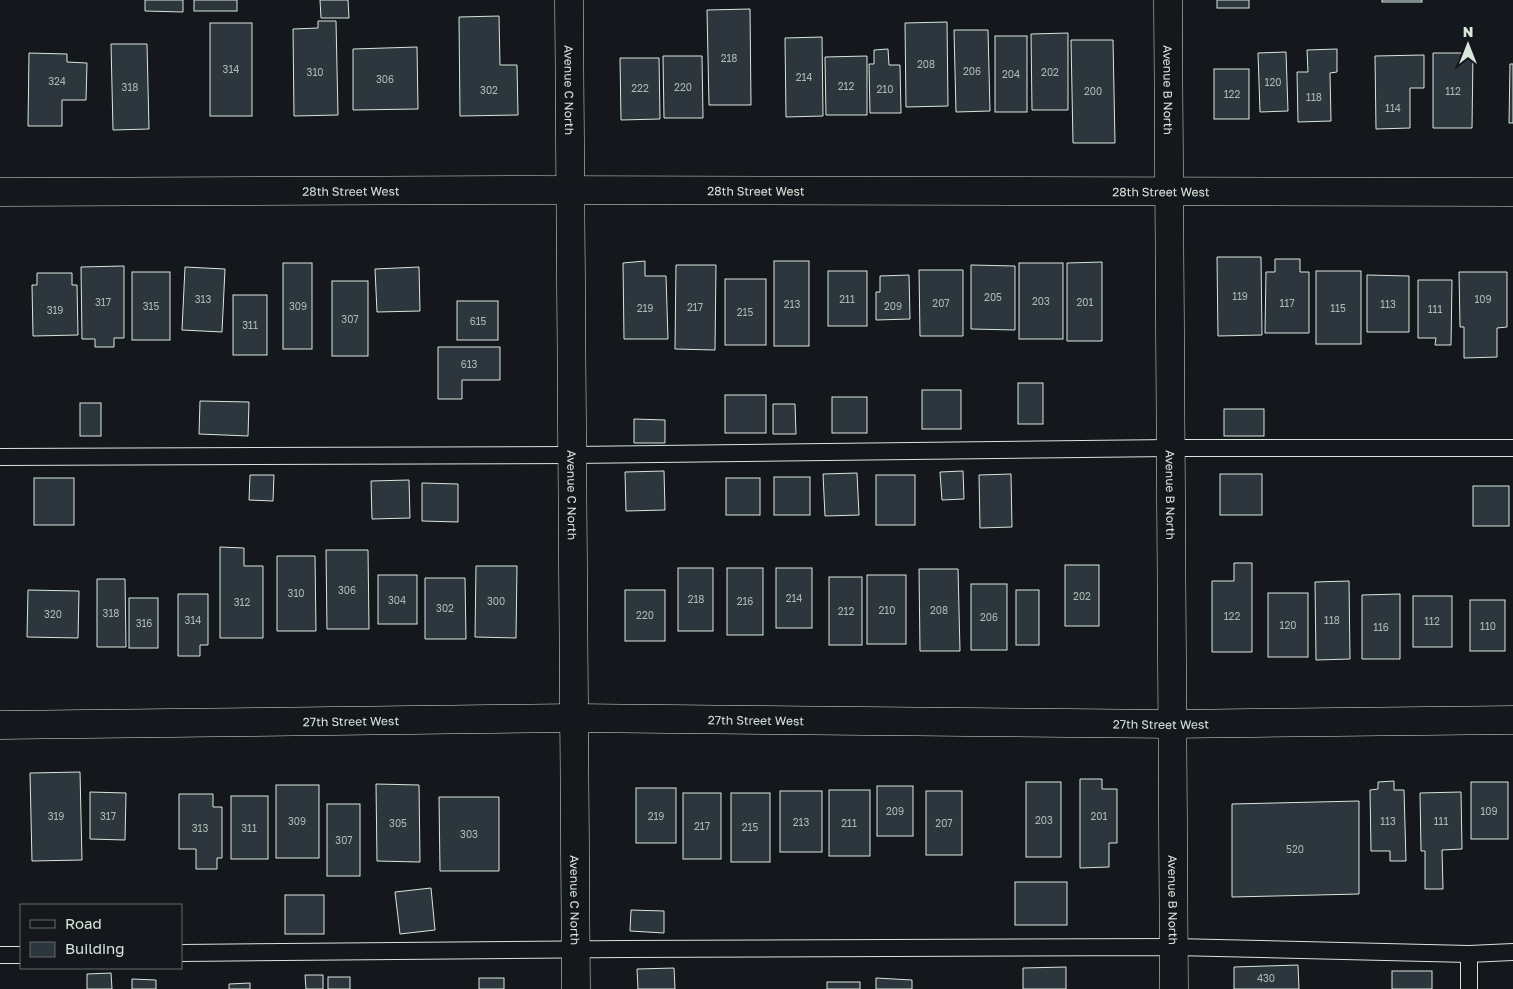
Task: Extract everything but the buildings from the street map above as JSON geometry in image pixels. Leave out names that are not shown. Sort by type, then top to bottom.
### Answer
[{"type":"street","name":"Avenue C North","points":[[569,0],[576,989]]},
{"type":"street","name":"Avenue B North","points":[[1168,0],[1174,989]]},
{"type":"street","name":"28th Street West","points":[[0,192],[571,190],[1513,192]]},
{"type":"street","name":"27th Street West","points":[[0,725],[575,718],[1172,724],[1513,720]]},
{"type":"lane","points":[[0,457],[573,455],[1170,448],[1513,448]]},
{"type":"lane","points":[[182,953],[1174,947],[1469,954],[1513,952]]},
{"type":"lane","points":[[1469,954],[1469,989]]},
{"type":"lane","points":[[0,955],[20,955]]}]
